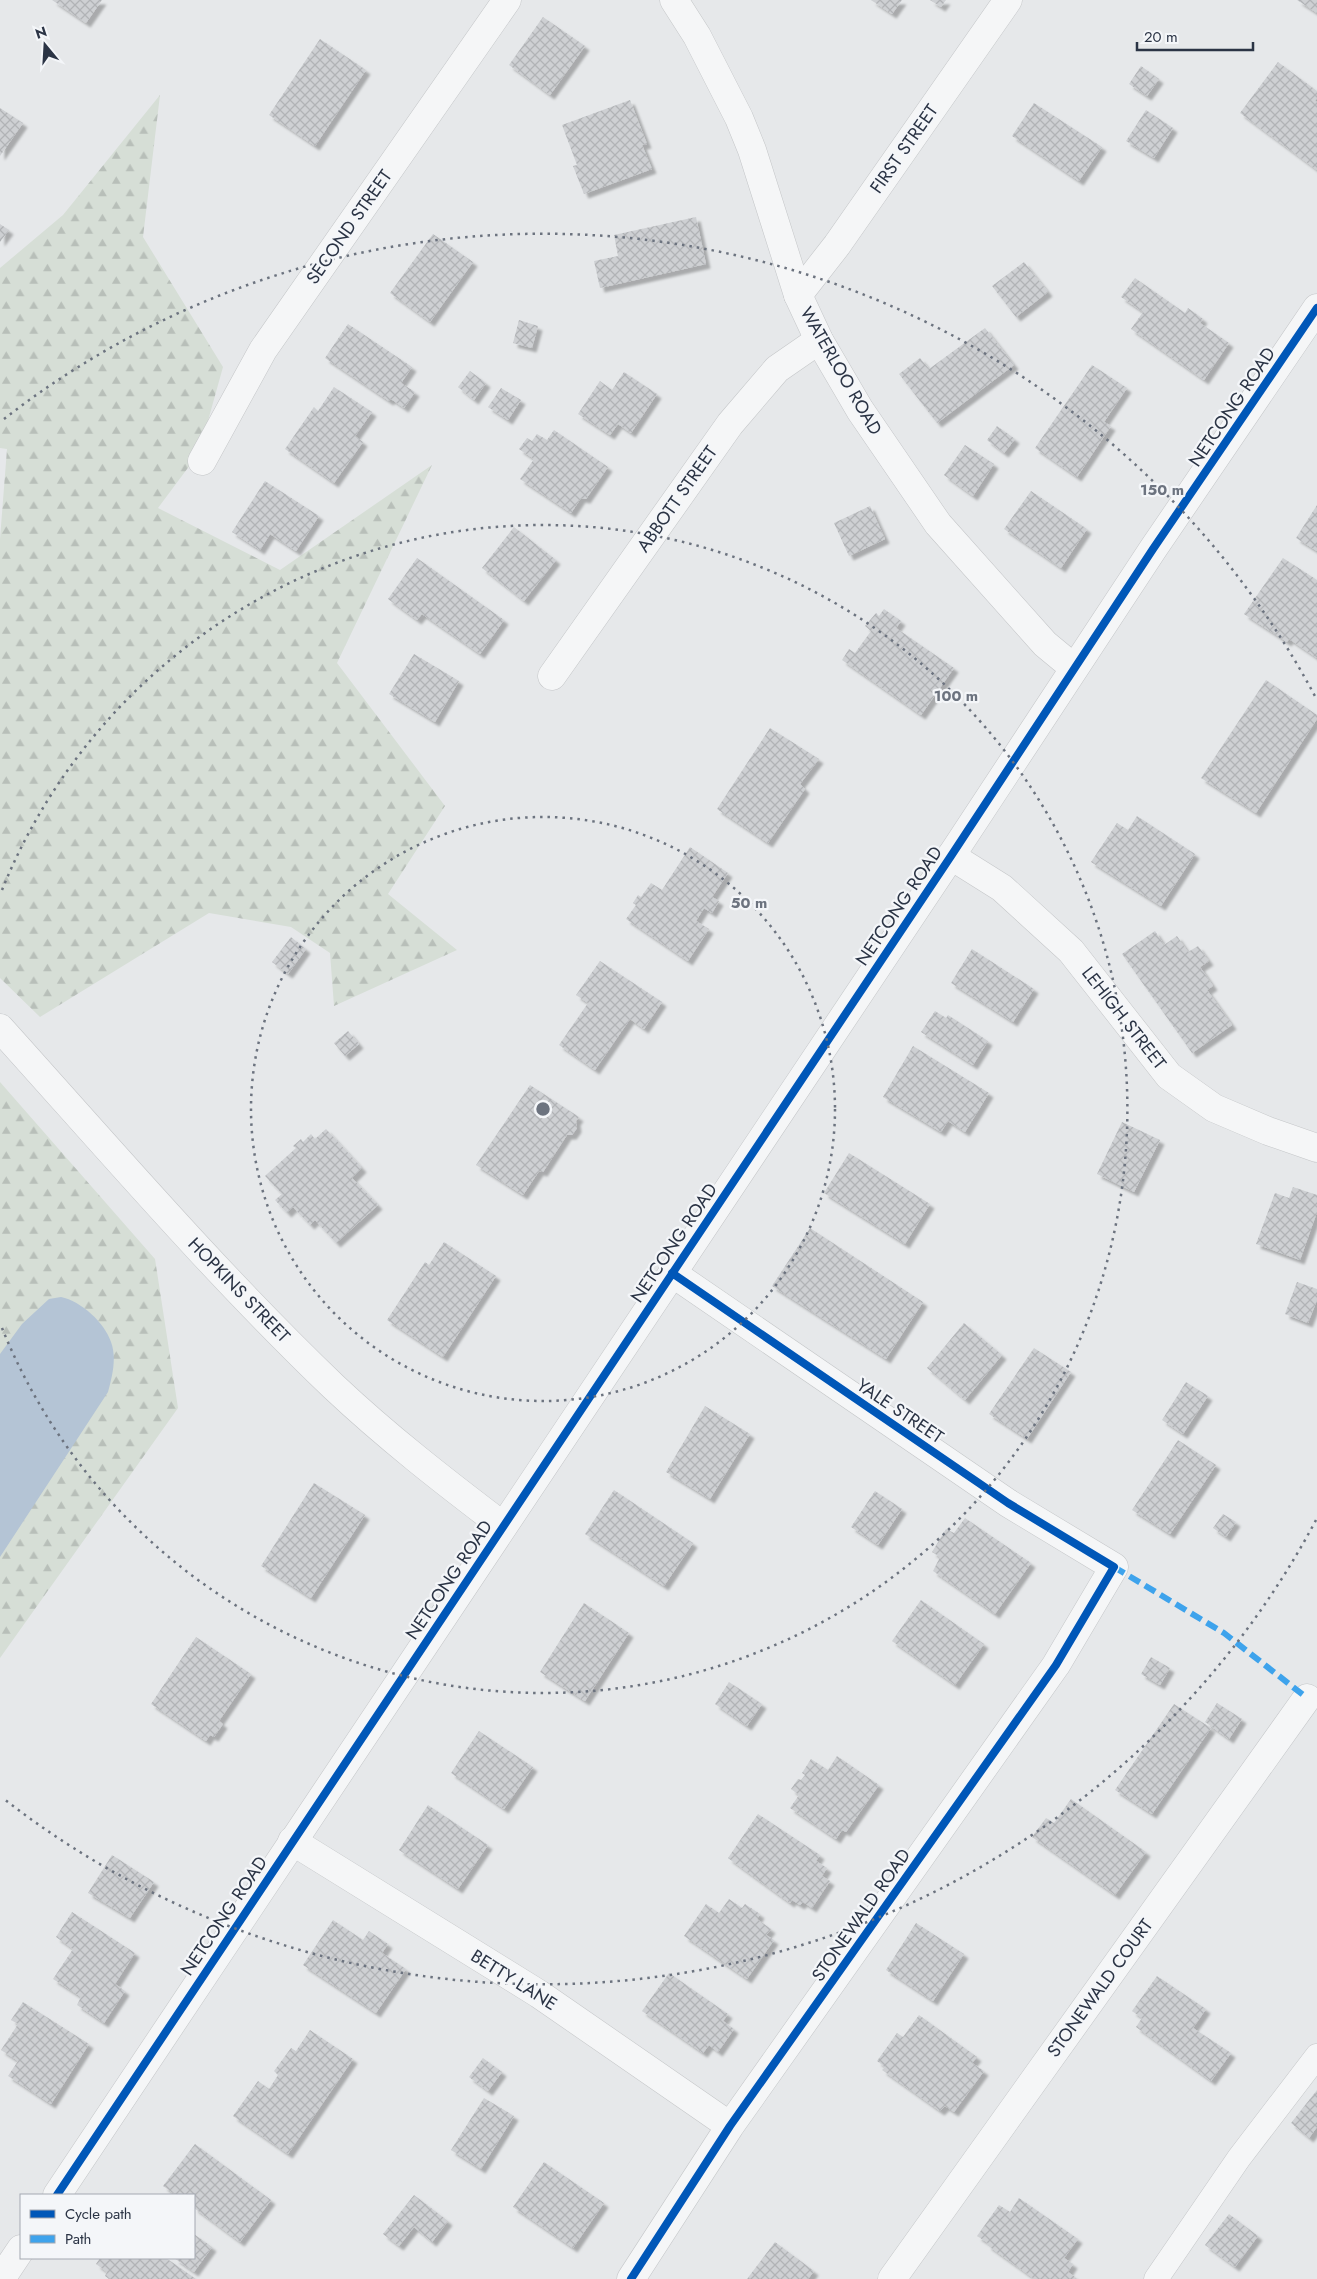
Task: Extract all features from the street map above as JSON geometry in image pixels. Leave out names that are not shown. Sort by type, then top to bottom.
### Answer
[{"type":"street","name":"SECOND STREET","points":[[202,461],[263,350],[507,0]]},
{"type":"street","name":"WATERLOO ROAD","points":[[674,0],[697,36],[739,118],[752,150],[798,295],[820,340],[860,410],[938,524],[1045,644],[1074,668]]},
{"type":"street","name":"FIRST STREET","points":[[798,295],[837,245],[1008,0]]},
{"type":"street","name":"NETCONG ROAD","points":[[58,2194],[1074,668],[1317,308]]},
{"type":"street","name":"ABBOTT STREET","points":[[552,676],[730,424],[777,369],[820,340]]},
{"type":"street","name":"LEHIGH STREET","points":[[950,856],[1002,888],[1071,951],[1169,1076],[1214,1108],[1268,1131],[1317,1148]]},
{"type":"street","name":"HOPKINS STREET","points":[[0,1028],[226,1279],[328,1381],[440,1479],[503,1526]]},
{"type":"street","name":"YALE STREET","points":[[672,1273],[1008,1503],[1114,1567]]},
{"type":"street","name":"STONEWALD ROAD","points":[[631,2279],[730,2126],[1056,1665],[1114,1567]]},
{"type":"street","name":"STONEWALD COURT","points":[[892,2279],[1307,1698]]},
{"type":"street","name":"BETTY LANE","points":[[292,1841],[539,1994],[730,2126]]},
{"type":"street","points":[[1,2279],[20,2250]]},
{"type":"lane","points":[[1156,2279],[1239,2158],[1317,2056]]},
{"type":"green space","points":[[160,95],[143,237],[223,367],[199,453],[158,508],[280,570],[432,465],[337,663],[445,806],[388,894],[457,950],[334,1006],[330,953],[291,927],[209,913],[40,1017],[0,978],[0,539],[7,449],[0,448],[0,268],[63,215]]},
{"type":"green space","points":[[0,1082],[155,1259],[178,1408],[0,1658]]},
{"type":"water","points":[[61,1297],[69,1299],[84,1308],[98,1320],[108,1335],[114,1354],[111,1380],[108,1392],[0,1557],[0,1354],[22,1324],[49,1299]]},
{"type":"building","points":[[52,0],[102,0],[86,23]]},
{"type":"building","points":[[871,0],[902,0],[892,14]]},
{"type":"building","points":[[930,0],[946,0],[941,7]]},
{"type":"building","points":[[1297,0],[1317,0],[1317,13]]},
{"type":"building","points":[[543,17],[585,46],[550,95],[509,65]]},
{"type":"building","points":[[320,39],[366,70],[315,146],[269,115]]},
{"type":"building","points":[[1278,62],[1317,91],[1315,101],[1317,102],[1317,170],[1240,113]]},
{"type":"building","points":[[1141,66],[1159,79],[1147,96],[1129,84]]},
{"type":"building","points":[[630,100],[647,144],[642,145],[652,169],[584,194],[573,166],[577,165],[562,125]]},
{"type":"building","points":[[1034,103],[1102,147],[1079,181],[1012,136]]},
{"type":"building","points":[[0,108],[23,123],[0,156]]},
{"type":"building","points":[[1146,110],[1173,128],[1154,158],[1126,141]]},
{"type":"building","points":[[696,217],[706,264],[600,288],[594,261],[618,256],[614,235]]},
{"type":"building","points":[[0,224],[9,230],[0,242]]},
{"type":"building","points":[[433,234],[473,262],[430,322],[390,293]]},
{"type":"building","points":[[1024,262],[1048,292],[1016,317],[992,286]]},
{"type":"building","points":[[1135,278],[1185,313],[1188,308],[1203,319],[1200,323],[1229,343],[1204,380],[1131,329],[1143,312],[1121,297]]},
{"type":"building","points":[[519,320],[538,326],[532,348],[513,343]]},
{"type":"building","points":[[348,324],[412,367],[401,383],[415,392],[404,408],[391,399],[389,401],[325,358]]},
{"type":"building","points":[[985,328],[1014,365],[937,423],[899,374],[920,358],[929,369]]},
{"type":"building","points":[[1092,365],[1127,388],[1104,422],[1111,426],[1077,477],[1035,448]]},
{"type":"building","points":[[470,371],[486,383],[474,400],[458,387]]},
{"type":"building","points":[[624,372],[657,394],[631,433],[618,424],[610,435],[578,414],[600,381],[612,390]]},
{"type":"building","points":[[334,387],[372,412],[355,436],[363,442],[334,483],[285,449],[314,407],[318,411]]},
{"type":"building","points":[[501,388],[521,400],[508,420],[488,407]]},
{"type":"building","points":[[997,426],[1015,439],[1004,453],[987,440]]},
{"type":"building","points":[[554,430],[608,467],[586,499],[581,498],[571,513],[520,479],[534,459],[519,449],[527,438],[532,441],[537,434],[547,440]]},
{"type":"building","points":[[965,445],[994,464],[973,496],[944,475]]},
{"type":"building","points":[[265,481],[319,516],[296,551],[270,534],[260,550],[232,532]]},
{"type":"building","points":[[1031,491],[1087,529],[1061,568],[1004,529]]},
{"type":"building","points":[[1317,505],[1317,551],[1296,538]]},
{"type":"building","points":[[870,506],[885,539],[849,556],[834,523]]},
{"type":"building","points":[[514,527],[556,560],[524,601],[482,568]]},
{"type":"building","points":[[417,558],[504,620],[480,654],[422,614],[417,620],[388,599]]},
{"type":"building","points":[[1283,558],[1317,580],[1317,658],[1289,639],[1287,642],[1244,614]]},
{"type":"building","points":[[884,609],[901,621],[896,628],[954,668],[921,715],[842,660],[849,649],[855,653],[871,631],[865,626],[876,613],[879,616]]},
{"type":"building","points":[[414,654],[459,681],[435,722],[389,694]]},
{"type":"building","points":[[1266,680],[1317,715],[1317,719],[1256,813],[1201,778]]},
{"type":"building","points":[[770,728],[819,759],[800,784],[805,789],[768,843],[717,809]]},
{"type":"building","points":[[1137,816],[1195,854],[1161,906],[1091,862],[1117,823],[1128,830]]},
{"type":"building","points":[[690,847],[728,873],[712,897],[719,901],[712,913],[704,908],[696,921],[709,929],[688,961],[626,919],[636,905],[633,903],[638,895],[641,897],[651,883],[662,890]]},
{"type":"building","points":[[1155,931],[1164,945],[1177,936],[1188,952],[1198,946],[1209,961],[1200,967],[1213,986],[1207,990],[1232,1025],[1192,1053],[1122,954]]},
{"type":"building","points":[[291,937],[306,949],[288,974],[272,962]]},
{"type":"building","points":[[972,949],[1034,989],[1013,1022],[951,983]]},
{"type":"building","points":[[600,961],[662,1002],[644,1029],[630,1019],[595,1070],[559,1045],[588,1003],[576,995]]},
{"type":"building","points":[[935,1011],[946,1018],[948,1015],[988,1041],[973,1065],[921,1032]]},
{"type":"building","points":[[348,1031],[359,1044],[345,1056],[334,1043]]},
{"type":"building","points":[[913,1046],[989,1093],[965,1132],[948,1121],[941,1132],[883,1097]]},
{"type":"building","points":[[530,1085],[579,1117],[576,1121],[577,1128],[572,1135],[567,1135],[543,1172],[539,1171],[523,1195],[476,1165]]},
{"type":"building","points":[[1122,1122],[1160,1140],[1134,1192],[1097,1174]]},
{"type":"building","points":[[326,1129],[362,1168],[352,1178],[378,1205],[336,1243],[315,1220],[310,1225],[293,1207],[287,1213],[275,1200],[282,1194],[265,1176],[296,1148],[293,1146],[301,1139],[303,1142],[311,1134],[315,1139]]},
{"type":"building","points":[[849,1153],[930,1204],[905,1244],[824,1193]]},
{"type":"building","points":[[1293,1187],[1317,1195],[1317,1212],[1300,1260],[1256,1244],[1275,1193],[1289,1198]]},
{"type":"building","points":[[810,1228],[923,1302],[886,1359],[772,1286]]},
{"type":"building","points":[[444,1242],[496,1276],[443,1357],[387,1320],[425,1262],[429,1265]]},
{"type":"building","points":[[1297,1282],[1317,1289],[1317,1300],[1308,1323],[1285,1314]]},
{"type":"building","points":[[964,1323],[1002,1355],[965,1400],[927,1368]]},
{"type":"building","points":[[1034,1348],[1071,1372],[1027,1439],[989,1414]]},
{"type":"building","points":[[1186,1382],[1208,1396],[1183,1434],[1162,1420]]},
{"type":"building","points":[[705,1406],[750,1434],[710,1499],[666,1472]]},
{"type":"building","points":[[1178,1440],[1216,1465],[1170,1534],[1132,1510]]},
{"type":"building","points":[[314,1483],[365,1515],[311,1598],[261,1566]]},
{"type":"building","points":[[614,1490],[693,1543],[664,1586],[585,1534]]},
{"type":"building","points":[[875,1491],[902,1509],[878,1545],[851,1527]]},
{"type":"building","points":[[1223,1514],[1236,1522],[1226,1537],[1213,1528]]},
{"type":"building","points":[[965,1518],[1031,1563],[995,1614],[933,1571],[940,1557],[932,1552],[946,1529],[954,1533]]},
{"type":"building","points":[[921,1600],[984,1644],[955,1685],[892,1641]]},
{"type":"building","points":[[584,1603],[629,1633],[585,1701],[540,1672]]},
{"type":"building","points":[[196,1637],[251,1674],[219,1721],[223,1724],[214,1737],[210,1735],[206,1741],[151,1704]]},
{"type":"building","points":[[1151,1657],[1170,1668],[1160,1685],[1141,1674]]},
{"type":"building","points":[[729,1682],[762,1704],[747,1726],[715,1704]]},
{"type":"building","points":[[1217,1703],[1242,1719],[1229,1739],[1205,1722]]},
{"type":"building","points":[[1174,1704],[1211,1728],[1152,1814],[1115,1790]]},
{"type":"building","points":[[479,1731],[533,1767],[504,1809],[451,1773]]},
{"type":"building","points":[[837,1756],[879,1785],[846,1832],[842,1830],[836,1839],[790,1808],[799,1795],[791,1789],[798,1779],[801,1780],[805,1775],[802,1773],[811,1759],[828,1770]]},
{"type":"building","points":[[1071,1799],[1146,1852],[1115,1895],[1032,1837],[1046,1818],[1054,1823]]},
{"type":"building","points":[[428,1805],[488,1845],[458,1889],[399,1850]]},
{"type":"building","points":[[758,1814],[820,1855],[816,1861],[827,1868],[822,1876],[830,1881],[812,1908],[803,1902],[800,1905],[792,1900],[790,1903],[728,1858]]},
{"type":"building","points":[[112,1855],[154,1882],[130,1918],[88,1893]]},
{"type":"building","points":[[729,1899],[742,1908],[745,1904],[760,1914],[757,1919],[771,1929],[766,1935],[774,1940],[747,1979],[684,1936],[706,1904],[719,1913]]},
{"type":"building","points":[[72,1912],[135,1953],[115,1984],[125,1991],[104,2023],[77,2005],[81,1997],[53,1979],[73,1949],[56,1937]]},
{"type":"building","points":[[333,1920],[363,1940],[369,1931],[388,1944],[382,1953],[406,1969],[376,2013],[303,1965]]},
{"type":"building","points":[[916,1923],[964,1954],[933,2001],[886,1970]]},
{"type":"building","points":[[669,1973],[728,2014],[723,2021],[734,2029],[718,2052],[709,2045],[703,2053],[642,2011]]},
{"type":"building","points":[[1157,1976],[1206,2009],[1193,2028],[1231,2053],[1211,2081],[1136,2027],[1142,2018],[1132,2011]]},
{"type":"building","points":[[23,2002],[89,2044],[51,2104],[8,2076],[18,2061],[1,2050],[18,2024],[11,2020]]},
{"type":"building","points":[[919,2015],[977,2057],[972,2063],[984,2071],[954,2112],[945,2106],[940,2111],[882,2070],[885,2067],[877,2061],[897,2033],[903,2037]]},
{"type":"building","points":[[310,2030],[353,2059],[288,2154],[233,2116],[258,2081],[269,2089],[278,2075],[274,2071],[291,2048],[296,2051]]},
{"type":"building","points":[[483,2058],[502,2072],[488,2091],[469,2077]]},
{"type":"building","points":[[1317,2090],[1317,2127],[1309,2138],[1291,2123]]},
{"type":"building","points":[[484,2098],[514,2116],[481,2169],[451,2150]]},
{"type":"building","points":[[195,2144],[271,2200],[240,2242],[195,2209],[195,2194],[175,2194],[163,2186]]},
{"type":"building","points":[[544,2162],[604,2203],[573,2248],[513,2207]]},
{"type":"building","points":[[414,2195],[448,2221],[432,2242],[414,2227],[399,2246],[383,2234]]},
{"type":"building","points":[[1019,2198],[1078,2239],[1064,2258],[1073,2264],[1068,2272],[1075,2277],[1074,2279],[1032,2279],[977,2236],[999,2205],[1010,2212]]},
{"type":"building","points":[[1229,2214],[1258,2236],[1235,2267],[1205,2245]]},
{"type":"building","points":[[195,2235],[212,2247],[194,2272],[175,2259],[195,2259]]},
{"type":"building","points":[[775,2242],[814,2271],[808,2279],[747,2279]]},
{"type":"building","points":[[99,2259],[167,2259],[196,2279],[109,2279],[105,2276],[107,2272],[96,2264]]},
{"type":"marked path","points":[[1114,1567],[1224,1633],[1307,1698]]},
{"type":"cycle path","points":[[58,2194],[951,856],[1153,549],[1317,308]]},
{"type":"cycle path","points":[[631,2279],[730,2126],[1056,1665],[1114,1567],[1008,1503],[672,1273]]}]
